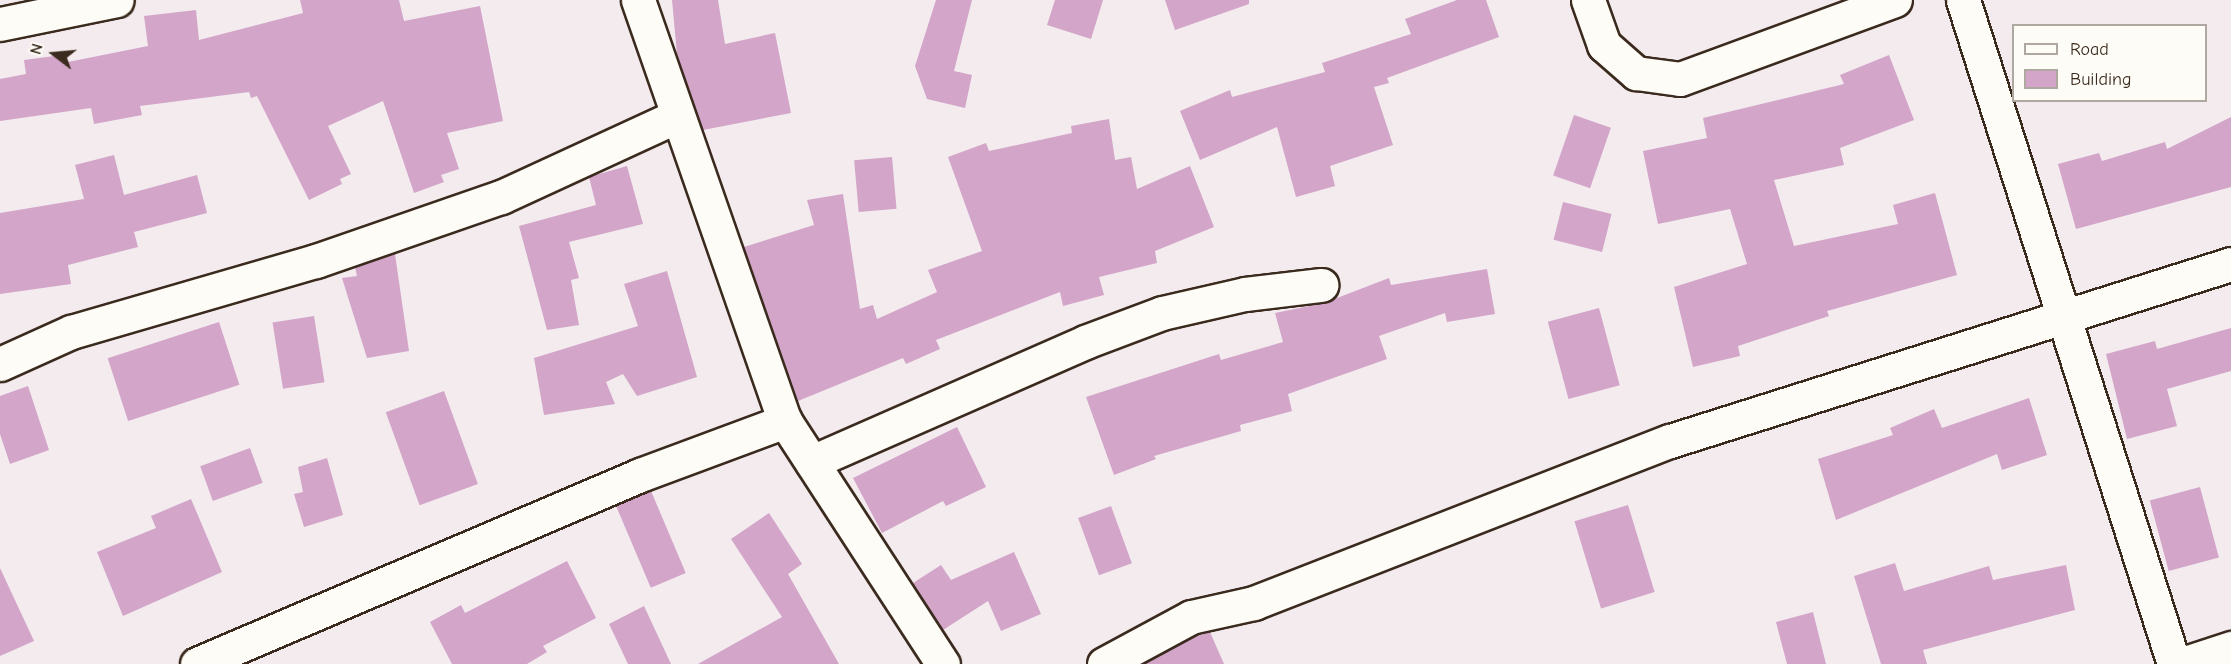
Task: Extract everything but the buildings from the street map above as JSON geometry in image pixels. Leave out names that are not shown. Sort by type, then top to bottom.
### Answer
[{"type":"street","points":[[0,24],[117,0]]},
{"type":"street","points":[[638,0],[786,421],[943,664]]},
{"type":"street","points":[[1588,0],[1604,45],[1636,73],[1680,79],[1895,0]]},
{"type":"street","points":[[1963,0],[2066,316],[2174,664]]},
{"type":"street","points":[[0,364],[71,332],[316,261],[501,197],[677,116]]},
{"type":"street","points":[[1104,664],[1191,617],[1254,603],[1670,441],[2231,264]]},
{"type":"street","points":[[812,462],[1085,342],[1162,313],[1245,294],[1320,285]]},
{"type":"street","points":[[197,664],[640,475],[786,421]]},
{"type":"street","points":[[2182,664],[2231,648]]}]
